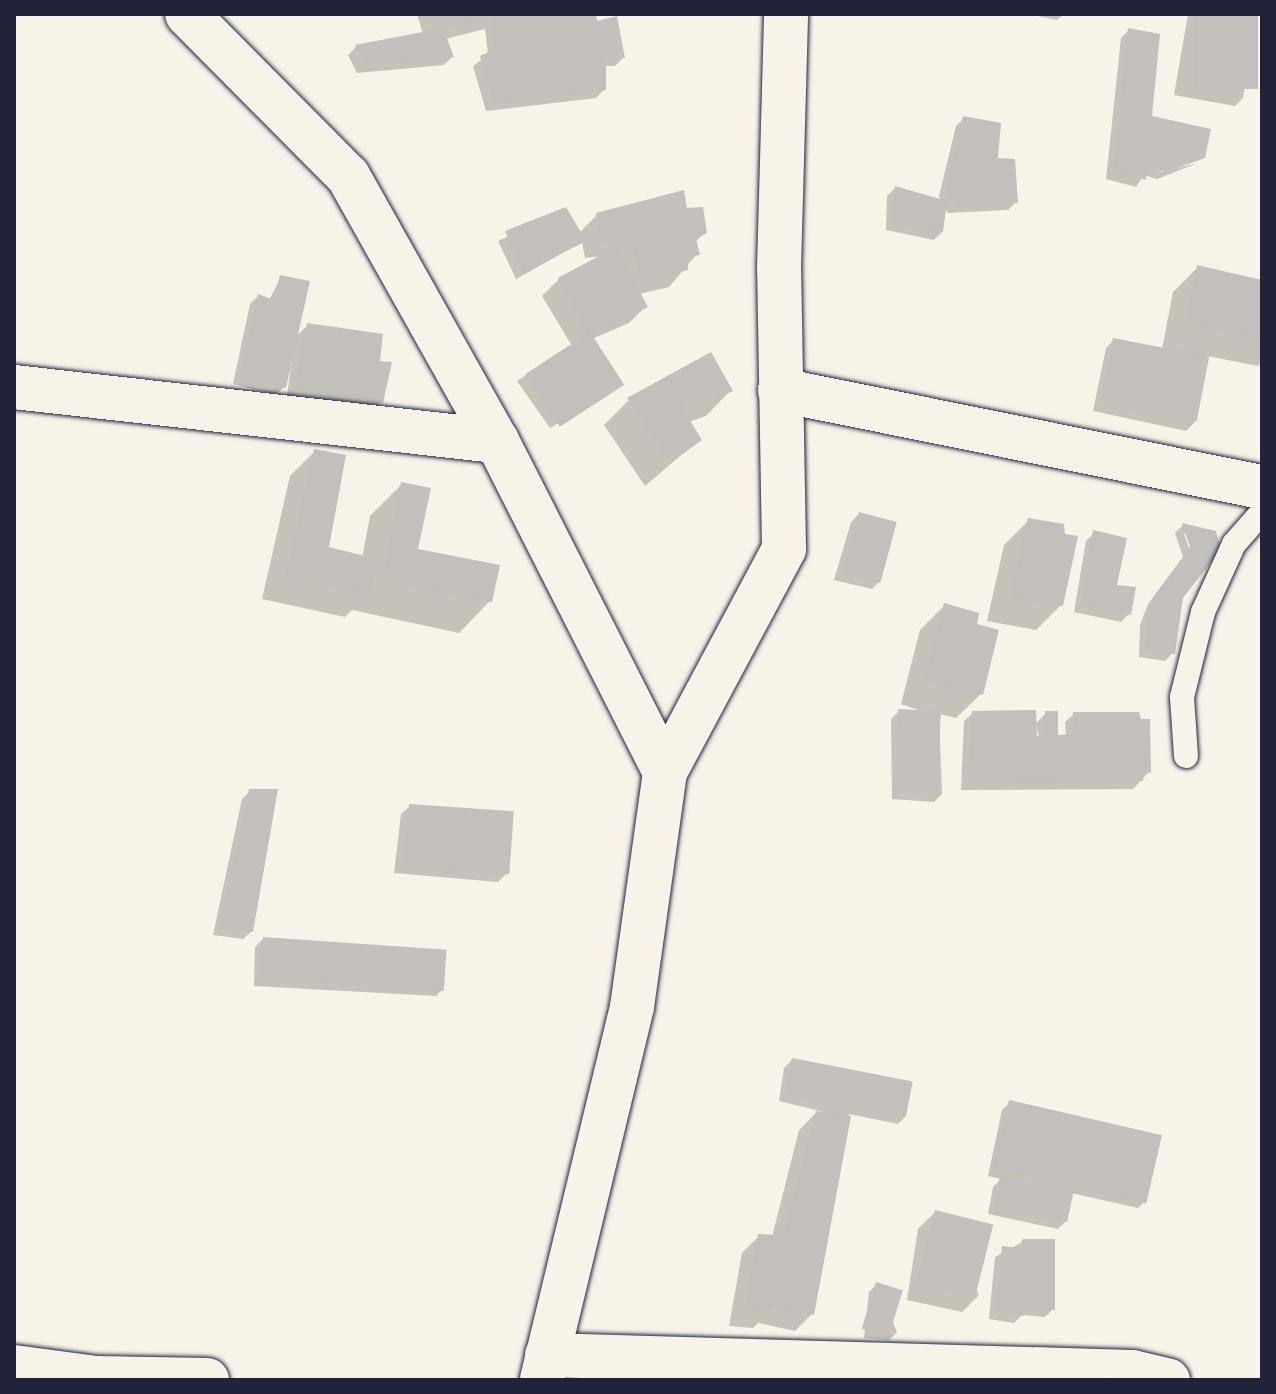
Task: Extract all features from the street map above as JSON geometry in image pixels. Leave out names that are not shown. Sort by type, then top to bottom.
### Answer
[{"type":"street","points":[[187,14],[348,176],[497,441],[665,772]]},
{"type":"street","points":[[786,14],[780,390],[784,549],[665,772],[632,1007],[545,1368],[1132,1372],[1168,1380]]},
{"type":"street","points":[[14,387],[497,441]]},
{"type":"street","points":[[780,390],[1262,487]]},
{"type":"street","points":[[14,1367],[96,1379],[207,1380]]},
{"type":"lane","points":[[1186,756],[1182,697],[1203,612],[1234,544],[1262,512]]},
{"type":"building","points":[[438,14],[596,14],[597,21],[617,16],[625,58],[606,59],[606,90],[494,104],[480,56],[495,49],[492,16],[443,28]]},
{"type":"building","points":[[1193,14],[1258,14],[1258,89],[1193,89]]},
{"type":"building","points":[[443,28],[454,57],[366,66],[355,45]]},
{"type":"building","points":[[1128,28],[1160,34],[1152,116],[1211,129],[1205,158],[1166,172],[1147,165],[1146,180],[1113,171]]},
{"type":"building","points":[[963,116],[1001,123],[998,158],[1015,159],[1018,203],[956,206],[946,187]]},
{"type":"building","points":[[895,186],[947,201],[943,232],[893,223]]},
{"type":"building","points":[[684,190],[687,208],[703,207],[707,233],[696,239],[700,255],[688,257],[688,270],[643,282],[630,238],[601,242],[596,213]]},
{"type":"building","points":[[566,207],[586,241],[524,273],[505,231]]},
{"type":"building","points":[[616,247],[648,307],[590,338],[558,278]]},
{"type":"building","points":[[1197,265],[1262,280],[1262,338],[1186,323]]},
{"type":"building","points":[[280,275],[310,281],[286,388],[240,376],[258,294],[274,300]]},
{"type":"building","points":[[307,323],[383,334],[380,361],[392,362],[383,403],[294,388]]},
{"type":"building","points":[[590,332],[624,385],[560,427],[525,374]]},
{"type":"building","points":[[1113,338],[1209,357],[1197,421],[1100,403]]},
{"type":"building","points":[[711,352],[733,391],[716,398],[710,388],[681,406],[702,440],[670,463],[627,398]]},
{"type":"building","points":[[314,449],[346,455],[329,547],[377,559],[371,594],[286,575]]},
{"type":"building","points":[[401,482],[431,488],[418,549],[500,565],[492,602],[383,579]]},
{"type":"building","points":[[859,512],[897,522],[880,583],[843,573]]},
{"type":"building","points":[[1028,518],[1064,524],[1065,534],[1078,536],[1063,606],[1010,597]]},
{"type":"building","points":[[1182,523],[1216,531],[1221,549],[1183,598],[1175,654],[1146,649],[1147,615],[1156,594],[1190,547]]},
{"type":"building","points":[[1093,530],[1127,538],[1117,585],[1136,587],[1131,615],[1081,604]]},
{"type":"building","points":[[944,603],[979,613],[977,624],[999,630],[983,695],[925,680]]},
{"type":"building","points":[[898,709],[941,711],[937,794],[894,792]]},
{"type":"building","points":[[1036,710],[1037,736],[1047,735],[1045,711],[1058,711],[1058,735],[1073,734],[1073,712],[1139,712],[1141,719],[1150,719],[1151,773],[1144,771],[1143,781],[968,783],[972,711]]},
{"type":"building","points":[[249,789],[278,789],[253,932],[219,928]]},
{"type":"building","points":[[409,804],[514,811],[509,874],[405,867]]},
{"type":"building","points":[[263,937],[447,950],[444,991],[260,978]]},
{"type":"building","points":[[792,1058],[913,1081],[906,1117],[785,1093]]},
{"type":"building","points":[[1009,1100],[1162,1135],[1146,1204],[993,1168]]},
{"type":"building","points":[[816,1111],[851,1116],[814,1315],[773,1307],[772,1312],[745,1309],[758,1234],[784,1235]]},
{"type":"building","points":[[1000,1177],[1073,1193],[1067,1222],[994,1206]]},
{"type":"building","points":[[935,1210],[993,1225],[975,1296],[917,1282]]},
{"type":"building","points":[[1023,1239],[1055,1239],[1055,1310],[1024,1306],[1024,1316],[996,1311],[1002,1246],[1018,1248]]},
{"type":"building","points":[[876,1282],[903,1290],[888,1337],[862,1329]]}]
